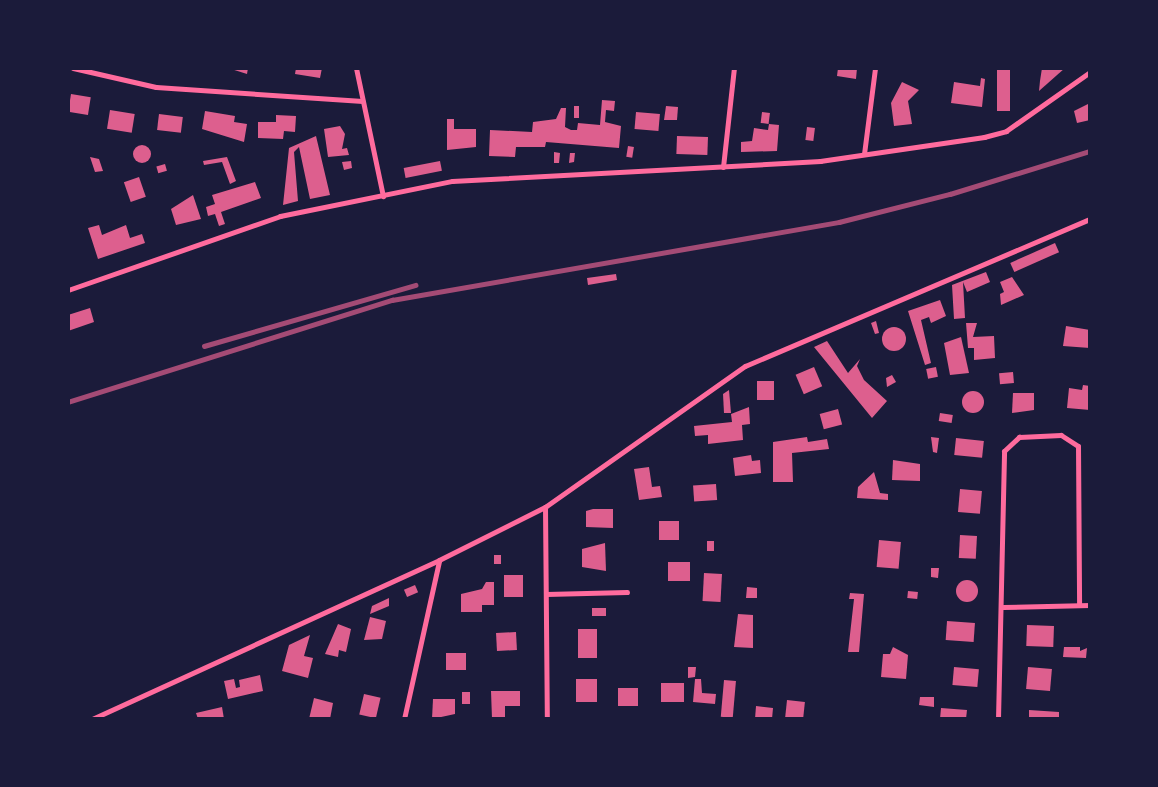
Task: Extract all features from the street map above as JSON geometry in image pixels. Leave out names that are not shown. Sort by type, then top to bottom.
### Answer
[{"type":"street","points":[[73,68],[156,87],[363,102]]},
{"type":"street","points":[[356,68],[383,197]]},
{"type":"street","points":[[723,167],[734,68]]},
{"type":"street","points":[[864,154],[875,68]]},
{"type":"street","points":[[68,290],[280,216],[452,181],[723,167],[864,154],[1006,131],[1090,72]]},
{"type":"street","points":[[97,718],[439,561],[545,507],[744,366],[1090,219]]},
{"type":"street","points":[[998,719],[1003,607],[1003,451],[1019,437],[1061,435],[1078,446],[1079,606]]},
{"type":"street","points":[[545,507],[547,719]]},
{"type":"street","points":[[404,719],[439,561]]},
{"type":"street","points":[[547,594],[626,592]]},
{"type":"street","points":[[1003,607],[1090,605]]},
{"type":"building","points":[[228,68],[248,68],[247,74]]},
{"type":"building","points":[[296,68],[322,68],[320,78],[295,74]]},
{"type":"building","points":[[838,68],[857,68],[856,79],[837,76]]},
{"type":"building","points":[[997,68],[1010,68],[1010,111],[997,111]]},
{"type":"building","points":[[1042,68],[1065,68],[1039,91],[1040,81]]},
{"type":"building","points":[[981,78],[985,79],[982,107],[951,103],[954,82],[980,86]]},
{"type":"building","points":[[902,82],[919,90],[908,101],[912,124],[894,126],[891,103]]},
{"type":"building","points":[[71,94],[91,97],[88,115],[68,112]]},
{"type":"building","points":[[602,100],[615,101],[614,111],[606,110],[605,122],[621,126],[619,148],[546,142],[545,147],[516,147],[515,157],[489,156],[490,130],[532,132],[533,122],[556,119],[561,108],[566,108],[565,127],[571,130],[577,130],[578,123],[600,125]]},
{"type":"building","points":[[1090,103],[1090,120],[1077,123],[1074,111]]},
{"type":"building","points":[[574,106],[579,106],[579,118],[574,118]]},
{"type":"building","points":[[666,106],[678,107],[677,120],[664,120]]},
{"type":"building","points":[[110,110],[135,114],[132,133],[107,129]]},
{"type":"building","points":[[205,111],[235,116],[234,122],[247,124],[244,142],[202,129]]},
{"type":"building","points":[[636,112],[660,114],[658,131],[635,129]]},
{"type":"building","points":[[762,112],[770,113],[769,124],[761,123]]},
{"type":"building","points":[[159,114],[183,117],[181,133],[157,130]]},
{"type":"building","points":[[276,115],[296,116],[295,132],[284,131],[283,139],[258,138],[258,122],[276,122]]},
{"type":"building","points":[[447,119],[454,119],[454,129],[476,129],[476,147],[447,150]]},
{"type":"building","points":[[769,124],[779,125],[777,151],[741,152],[741,142],[752,141],[754,128],[768,130]]},
{"type":"building","points":[[340,126],[345,134],[342,149],[347,148],[349,155],[328,157],[324,129]]},
{"type":"building","points":[[807,127],[815,128],[813,141],[805,140]]},
{"type":"building","points":[[316,136],[330,195],[310,199],[299,147],[294,152],[298,201],[283,205],[289,148]]},
{"type":"building","points":[[677,136],[708,137],[707,155],[676,154]]},
{"type":"building","points":[[142,145],[148,148],[151,154],[148,160],[142,163],[136,160],[133,154],[136,148]]},
{"type":"building","points":[[628,146],[634,147],[632,158],[626,157]]},
{"type":"building","points":[[554,152],[560,153],[559,163],[554,163]]},
{"type":"building","points":[[570,153],[575,153],[574,162],[569,163]]},
{"type":"building","points":[[90,157],[99,159],[103,171],[95,172]]},
{"type":"building","points":[[227,157],[236,181],[230,184],[222,162],[204,165],[203,161]]},
{"type":"building","points":[[351,161],[352,168],[344,170],[342,162]]},
{"type":"building","points":[[440,161],[442,171],[406,178],[404,168]]},
{"type":"building","points":[[165,164],[167,171],[158,173],[156,166]]},
{"type":"building","points":[[139,177],[146,197],[131,202],[124,182]]},
{"type":"building","points":[[255,182],[261,198],[221,212],[225,224],[219,226],[215,214],[208,216],[206,207],[215,204],[212,195]]},
{"type":"building","points":[[193,195],[201,219],[176,225],[171,209]]},
{"type":"building","points":[[99,225],[102,235],[126,225],[130,238],[142,234],[145,243],[98,259],[88,228]]},
{"type":"building","points":[[1055,243],[1059,252],[1014,272],[1010,263]]},
{"type":"building","points":[[986,272],[990,282],[967,292],[963,282],[965,318],[954,319],[952,285]]},
{"type":"building","points":[[616,274],[617,280],[588,285],[587,278]]},
{"type":"building","points":[[1012,277],[1024,295],[1001,305],[1000,294],[1004,292],[1000,282]]},
{"type":"building","points":[[940,300],[946,316],[931,323],[929,317],[921,320],[931,363],[925,365],[908,311]]},
{"type":"building","points":[[90,308],[94,322],[68,331],[68,315]]},
{"type":"building","points":[[876,321],[879,333],[875,334],[871,323]]},
{"type":"building","points":[[966,323],[977,323],[973,337],[994,336],[995,358],[974,360],[974,348],[968,348]]},
{"type":"building","points":[[1066,326],[1090,330],[1090,348],[1063,346]]},
{"type":"building","points":[[894,327],[905,334],[906,339],[899,350],[894,351],[883,344],[882,339],[889,328]]},
{"type":"building","points":[[961,337],[969,373],[950,375],[944,343]]},
{"type":"building","points":[[827,341],[848,373],[860,359],[857,366],[864,380],[887,401],[872,418],[814,347]]},
{"type":"building","points":[[814,367],[822,386],[804,394],[796,375]]},
{"type":"building","points":[[936,367],[938,377],[928,379],[926,369]]},
{"type":"building","points":[[1013,372],[1014,383],[1000,384],[999,373]]},
{"type":"building","points":[[892,375],[896,382],[887,387],[886,378]]},
{"type":"building","points":[[757,381],[774,381],[774,400],[757,400]]},
{"type":"building","points":[[1083,385],[1090,386],[1090,410],[1067,408],[1069,388],[1082,390]]},
{"type":"building","points":[[729,390],[731,413],[724,413],[723,394]]},
{"type":"building","points":[[973,391],[981,394],[984,402],[981,410],[973,413],[965,410],[962,402],[965,394]]},
{"type":"building","points":[[1013,393],[1034,393],[1034,410],[1012,413]]},
{"type":"building","points":[[749,407],[750,424],[742,425],[743,440],[708,444],[708,435],[695,436],[694,426],[732,422],[731,414]]},
{"type":"building","points":[[838,409],[842,424],[824,429],[820,414]]},
{"type":"building","points":[[940,413],[953,415],[952,423],[939,421]]},
{"type":"building","points":[[807,437],[808,442],[827,439],[829,449],[792,453],[793,482],[773,482],[773,442]]},
{"type":"building","points":[[931,437],[939,438],[937,453],[933,452]]},
{"type":"building","points":[[956,438],[984,441],[982,458],[954,455]]},
{"type":"building","points":[[751,455],[752,461],[760,460],[761,473],[735,476],[733,458]]},
{"type":"building","points":[[893,460],[920,464],[920,481],[892,480]]},
{"type":"building","points":[[649,467],[652,487],[660,486],[662,497],[639,500],[634,469]]},
{"type":"building","points":[[874,472],[880,493],[888,494],[888,500],[857,498],[858,487]]},
{"type":"building","points":[[716,484],[717,500],[694,502],[693,486]]},
{"type":"building","points":[[960,489],[982,491],[980,514],[958,512]]},
{"type":"building","points":[[613,509],[613,528],[586,527],[586,511]]},
{"type":"building","points":[[659,521],[679,521],[679,540],[659,540]]},
{"type":"building","points":[[960,535],[977,536],[976,559],[959,558]]},
{"type":"building","points":[[879,540],[901,542],[899,569],[877,567]]},
{"type":"building","points":[[707,541],[714,541],[714,551],[707,551]]},
{"type":"building","points":[[605,543],[606,571],[582,567],[582,549]]},
{"type":"building","points":[[494,555],[501,555],[501,564],[494,564]]},
{"type":"building","points":[[668,562],[690,562],[690,581],[668,581]]},
{"type":"building","points":[[931,568],[939,568],[938,578],[931,577]]},
{"type":"building","points":[[704,573],[722,574],[721,602],[703,601]]},
{"type":"building","points":[[504,575],[523,575],[523,597],[504,597]]},
{"type":"building","points":[[963,580],[971,580],[978,587],[978,595],[971,602],[963,602],[956,595],[956,587]]},
{"type":"building","points":[[486,582],[494,582],[494,605],[482,605],[482,612],[461,612],[461,594],[482,589]]},
{"type":"building","points":[[415,585],[418,592],[407,597],[404,590]]},
{"type":"building","points":[[747,587],[757,588],[757,598],[746,598]]},
{"type":"building","points":[[908,591],[918,592],[917,599],[907,598]]},
{"type":"building","points":[[850,593],[864,594],[859,652],[848,652],[854,599],[849,599]]},
{"type":"building","points":[[389,598],[389,606],[370,614],[372,606]]},
{"type":"building","points":[[592,608],[606,608],[606,616],[592,616]]},
{"type":"building","points":[[738,614],[753,615],[753,648],[734,647]]},
{"type":"building","points":[[370,617],[386,621],[382,639],[364,640]]},
{"type":"building","points":[[947,621],[975,623],[974,642],[946,640]]},
{"type":"building","points":[[338,624],[351,629],[346,652],[339,650],[338,657],[325,654]]},
{"type":"building","points":[[1027,625],[1054,626],[1053,647],[1026,646]]},
{"type":"building","points":[[578,629],[597,629],[597,658],[578,658]]},
{"type":"building","points":[[516,632],[517,650],[497,651],[496,633]]},
{"type":"building","points":[[310,635],[304,656],[313,658],[308,678],[282,671],[289,645]]},
{"type":"building","points":[[893,647],[908,655],[906,679],[881,677],[883,654],[890,654]]},
{"type":"building","points":[[1064,647],[1080,647],[1080,651],[1087,648],[1086,658],[1063,657]]},
{"type":"building","points":[[446,653],[466,653],[466,670],[446,670]]},
{"type":"building","points":[[688,667],[696,667],[695,677],[688,678]]},
{"type":"building","points":[[954,667],[979,669],[977,687],[952,685]]},
{"type":"building","points":[[1028,667],[1052,669],[1050,691],[1026,689]]},
{"type":"building","points":[[260,675],[263,691],[228,699],[224,681],[234,679],[236,688],[240,687],[239,680]]},
{"type":"building","points":[[576,679],[597,679],[597,702],[576,702]]},
{"type":"building","points":[[695,679],[701,679],[702,693],[716,694],[715,704],[693,702]]},
{"type":"building","points":[[724,680],[736,681],[733,718],[721,717]]},
{"type":"building","points":[[661,683],[684,683],[684,702],[661,702]]},
{"type":"building","points":[[618,688],[638,688],[638,706],[618,706]]},
{"type":"building","points":[[491,691],[520,691],[520,706],[505,706],[505,718],[492,719]]},
{"type":"building","points":[[462,692],[470,692],[470,704],[462,704]]},
{"type":"building","points":[[364,694],[381,698],[376,718],[359,714]]},
{"type":"building","points":[[920,697],[934,697],[934,707],[919,705]]},
{"type":"building","points":[[314,698],[333,703],[330,719],[309,719]]},
{"type":"building","points":[[433,699],[455,699],[455,714],[432,719]]},
{"type":"building","points":[[787,700],[805,702],[803,719],[785,719]]},
{"type":"building","points":[[756,706],[773,708],[772,719],[755,719]]},
{"type":"building","points":[[222,707],[224,719],[198,719],[196,713]]},
{"type":"building","points":[[941,708],[967,710],[966,719],[940,719]]},
{"type":"building","points":[[1029,710],[1059,712],[1059,719],[1029,719]]},
{"type":"railway","points":[[68,402],[392,300],[839,222],[950,194],[1090,151]]},
{"type":"railway","points":[[204,346],[415,285]]}]
